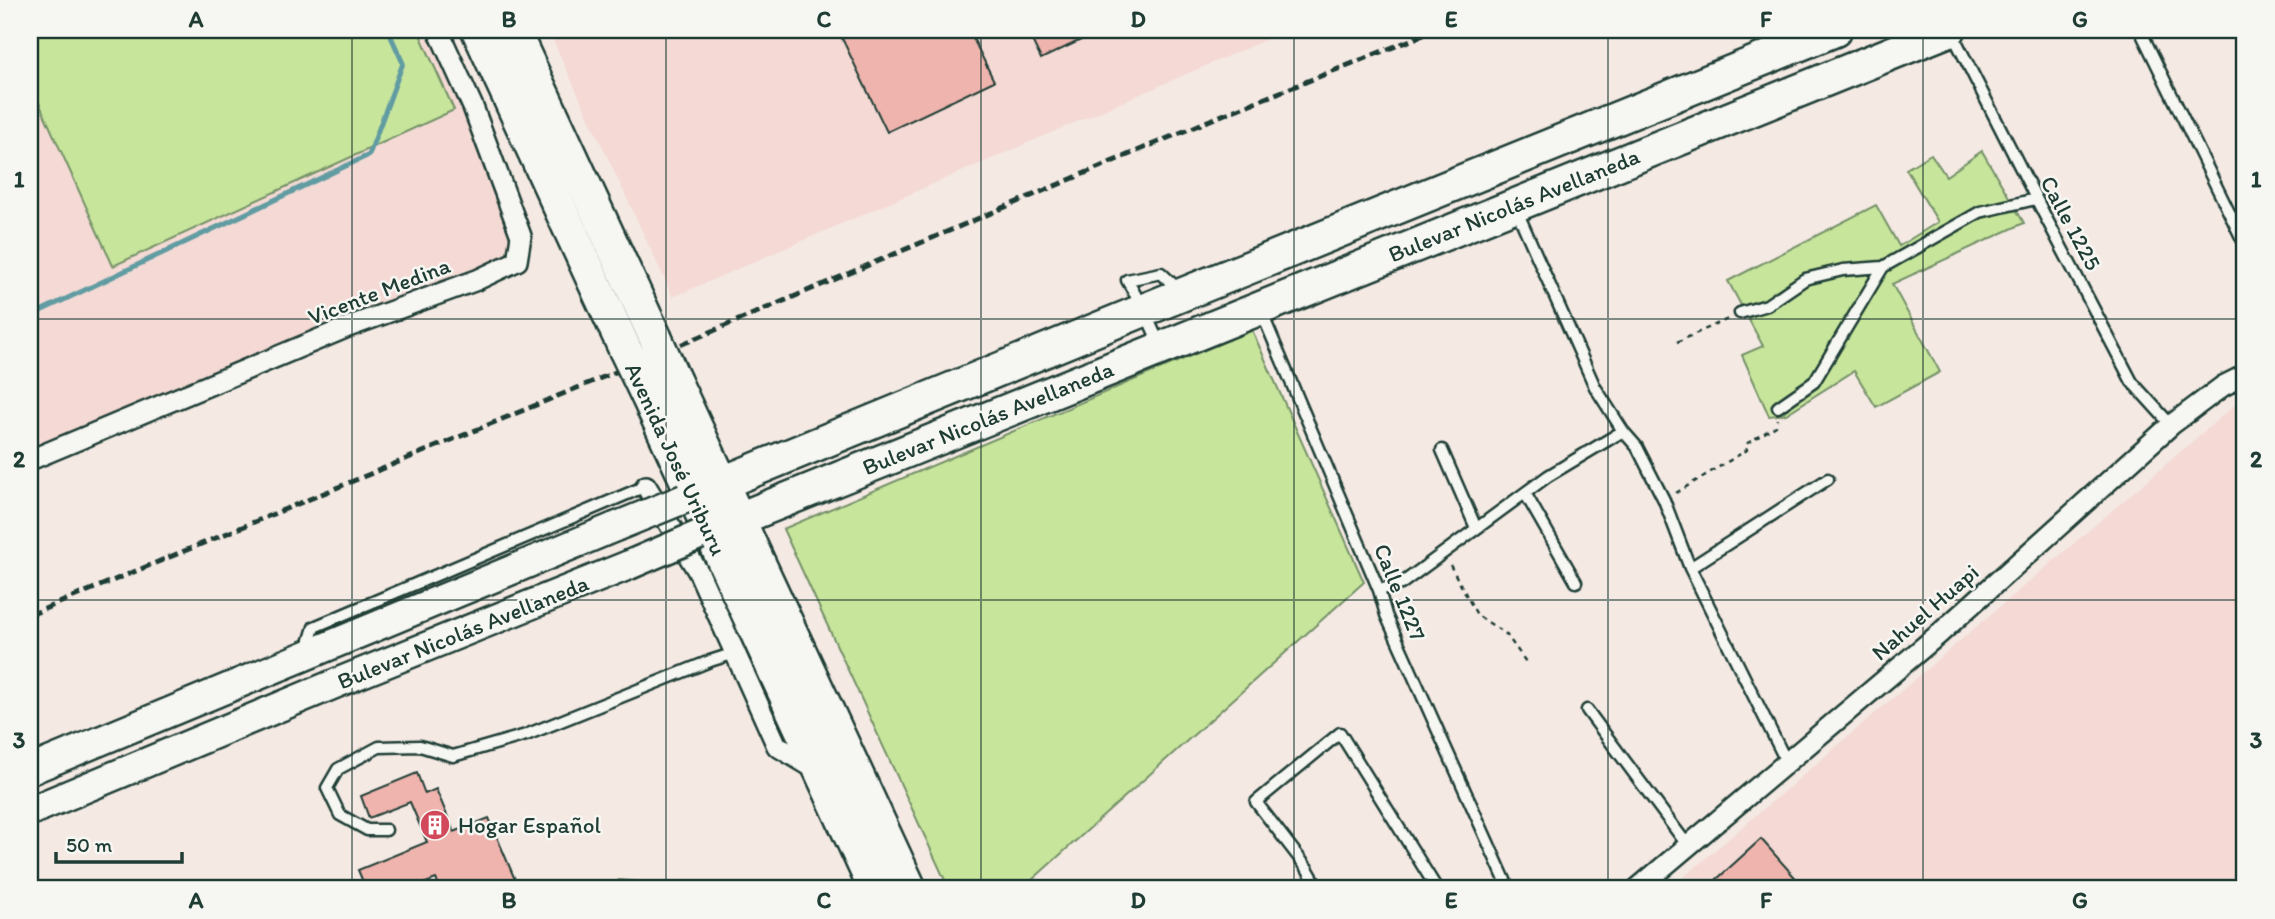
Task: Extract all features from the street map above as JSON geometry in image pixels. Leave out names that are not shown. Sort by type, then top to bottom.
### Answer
[{"type":"main road","name":"Avenida José Uriburu","points":[[478,30],[647,395],[704,533],[875,889]]},
{"type":"main road","name":"Avenida José Uriburu","points":[[513,30],[910,889]]},
{"type":"main road","name":"Bulevar Nicolás Avellaneda","points":[[30,769],[1183,294],[1835,30]]},
{"type":"main road","name":"Bulevar Nicolás Avellaneda","points":[[30,811],[738,519],[1950,30]]},
{"type":"street","name":"Vicente Medina","points":[[30,460],[348,327],[477,280],[517,261],[521,236],[472,107],[438,30]]},
{"type":"street","name":"Nahuel Huapi","points":[[1637,889],[1939,634],[2171,425],[2222,386],[2245,375]]},
{"type":"street","points":[[646,486],[699,573],[777,746],[821,772]]},
{"type":"lane","name":"Calle 1225","points":[[1950,30],[2133,382],[2171,425]]},
{"type":"lane","points":[[2140,30],[2245,245]]},
{"type":"lane","points":[[1740,313],[1767,305],[1805,279],[1843,270],[1883,267],[1980,212],[2036,199]]},
{"type":"lane","points":[[1514,205],[1595,387],[1623,431],[1637,447],[1664,500],[1690,568],[1787,762]]},
{"type":"lane","points":[[1778,407],[1814,382],[1883,267]]},
{"type":"lane","name":"Calle 1227","points":[[1260,308],[1379,590],[1386,615],[1509,889]]},
{"type":"lane","points":[[1144,310],[1161,348]]},
{"type":"lane","points":[[1379,590],[1401,584],[1548,477],[1623,431]]},
{"type":"lane","points":[[1443,450],[1476,528]]},
{"type":"lane","points":[[1690,568],[1828,479]]},
{"type":"lane","points":[[306,654],[314,627],[646,486]]},
{"type":"lane","points":[[1525,493],[1576,582]]},
{"type":"lane","points":[[386,830],[367,830],[340,815],[327,788],[338,769],[379,747],[420,746],[453,756],[526,735],[735,653]]},
{"type":"lane","points":[[1587,710],[1688,846]]},
{"type":"lane","points":[[1319,889],[1307,868],[1256,802],[1340,733],[1437,889]]},
{"type":"path","points":[[1677,342],[1740,313]]},
{"type":"path","points":[[1664,500],[1747,450],[1746,444],[1776,426],[1778,407]]},
{"type":"path","points":[[1443,553],[1477,615],[1506,634],[1526,662]]},
{"type":"shaded area","points":[[30,30],[438,30],[521,236],[517,261],[30,460]]},
{"type":"shaded area","points":[[548,30],[1288,30],[673,297]]},
{"type":"shaded area","points":[[2245,396],[2245,889],[1670,889],[2156,473]]},
{"type":"green space","points":[[30,30],[418,30],[454,110],[113,266],[30,83]]},
{"type":"green space","points":[[1982,151],[2024,223],[1892,284],[1940,372],[1876,407],[1854,371],[1786,414],[1769,416],[1742,355],[1763,346],[1728,281],[1876,205],[1899,246],[1938,222],[1906,169],[1931,154],[1946,176]]},
{"type":"green space","points":[[1252,330],[1364,582],[1022,889],[949,889],[783,529]]},
{"type":"green space","points":[[619,880],[663,884],[670,889],[607,889]]},
{"type":"building","points":[[838,30],[969,30],[994,81],[887,132]]},
{"type":"building","points":[[1027,30],[1102,30],[1041,59]]},
{"type":"building","name":"Hogar Español","points":[[417,773],[425,794],[436,789],[454,832],[489,818],[516,882],[498,889],[441,889],[436,879],[410,889],[366,889],[358,870],[427,842],[410,802],[369,818],[361,796]]},
{"type":"building","points":[[1761,839],[1800,883],[1794,889],[1706,889]]},
{"type":"waterway","points":[[30,316],[369,155],[403,63],[388,30]]},
{"type":"railway","points":[[30,615],[647,359],[1215,118],[1436,30]]},
{"type":"place","name":"Hogar Español","points":[[435,825]]}]
